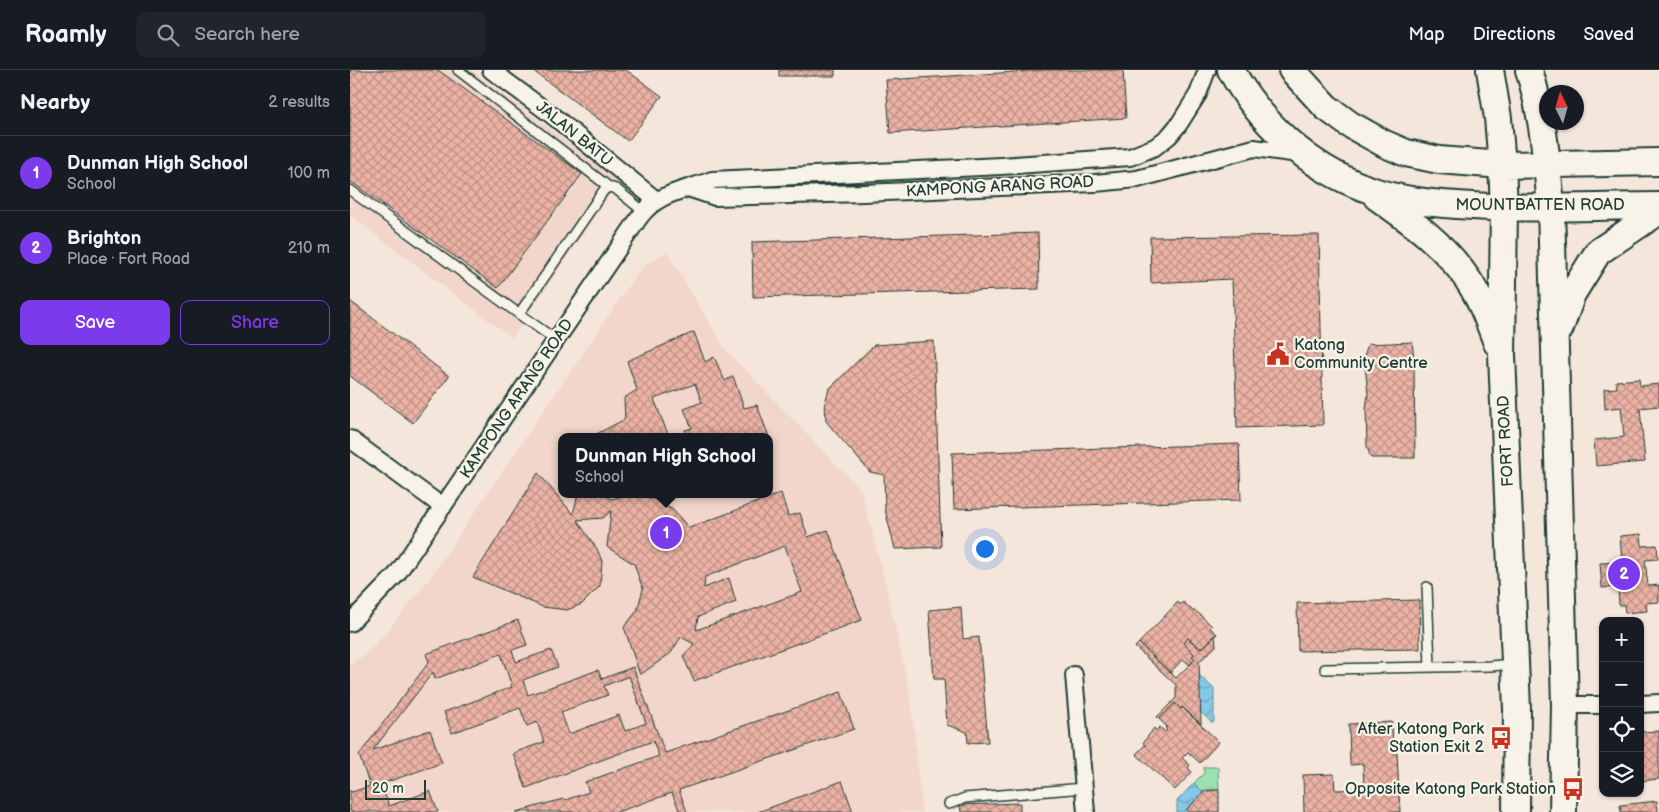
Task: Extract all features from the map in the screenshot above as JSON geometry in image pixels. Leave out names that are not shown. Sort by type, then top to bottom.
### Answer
[{"type":"main road","name":"MOUNTBATTEN ROAD","points":[[1231,70],[1248,98],[1286,140],[1306,156],[1345,180],[1366,189],[1422,202],[1504,208],[1659,206]]},
{"type":"main road","points":[[1292,70],[1326,107],[1349,124],[1385,144],[1406,153],[1438,160],[1502,165],[1659,162]]},
{"type":"main road","name":"FORT ROAD","points":[[1490,70],[1498,118],[1504,208],[1502,355],[1517,709],[1516,812]]},
{"type":"main road","points":[[1529,70],[1540,111],[1551,207],[1565,705],[1563,812]]},
{"type":"main road","points":[[1366,189],[1422,230],[1454,260],[1478,298],[1502,355]]},
{"type":"main road","points":[[1554,347],[1572,294],[1598,252],[1659,211]]},
{"type":"street","name":"JALAN BATU","points":[[491,70],[553,116],[656,200]]},
{"type":"street","name":"KAMPONG ARANG ROAD","points":[[350,623],[397,574],[643,212],[656,200],[671,193],[691,189],[712,180],[1001,166],[1130,157],[1155,147],[1179,124],[1198,94],[1207,70]]},
{"type":"street","name":"KAMPONG ARANG ROAD","points":[[691,189],[715,197],[882,193],[1078,184],[1137,179],[1254,148],[1273,149],[1306,156]]},
{"type":"street","points":[[350,439],[443,507]]},
{"type":"street","points":[[1074,675],[1086,812]]},
{"type":"street","points":[[1644,704],[1659,703]]},
{"type":"street","points":[[1565,705],[1599,705]]},
{"type":"lane","points":[[458,70],[609,187],[616,188],[643,212]]},
{"type":"lane","points":[[519,314],[604,190],[609,187]]},
{"type":"lane","points":[[350,190],[556,340]]},
{"type":"lane","points":[[1427,587],[1430,667]]},
{"type":"lane","points":[[1325,669],[1515,664]]},
{"type":"lane","points":[[949,804],[965,798],[1084,788]]},
{"type":"shaded area","points":[[350,70],[471,70],[620,180],[512,338],[350,215]]},
{"type":"shaded area","points":[[667,252],[725,349],[861,490],[884,577],[911,698],[922,812],[350,812],[350,665],[369,651],[387,632],[429,579],[634,278],[646,264]]},
{"type":"green space","points":[[1204,767],[1218,767],[1219,790],[1206,790],[1203,792],[1194,783],[1204,773]]},
{"type":"water","points":[[1196,672],[1214,689],[1214,722],[1211,722],[1189,701]]},
{"type":"water","points":[[1194,783],[1203,792],[1184,812],[1177,812],[1177,801]]},
{"type":"building","points":[[350,70],[438,70],[582,174],[498,288],[350,181]]},
{"type":"building","points":[[532,70],[626,70],[662,96],[628,141]]},
{"type":"building","points":[[779,70],[835,70],[835,76],[779,76]]},
{"type":"building","points":[[1048,70],[1123,70],[1126,118],[890,133],[886,80]]},
{"type":"building","points":[[1038,233],[1039,289],[753,297],[752,242]]},
{"type":"building","name":"Katong Community Centre","points":[[1319,235],[1323,425],[1237,428],[1232,279],[1151,283],[1150,237]]},
{"type":"building","points":[[350,301],[449,376],[413,423],[350,376]]},
{"type":"building","points":[[694,332],[705,362],[714,357],[725,381],[733,376],[744,408],[757,405],[768,433],[686,433],[685,430],[692,428],[684,409],[702,402],[695,384],[654,399],[667,433],[599,433],[625,419],[624,398],[637,390],[627,361]]},
{"type":"building","points":[[934,341],[941,547],[895,549],[885,510],[884,475],[870,472],[835,432],[826,421],[825,403],[829,389],[874,345]]},
{"type":"building","points":[[1412,342],[1414,357],[1415,458],[1371,458],[1367,447],[1366,409],[1368,394],[1364,356],[1368,344]]},
{"type":"building","points":[[1639,379],[1640,386],[1659,384],[1659,406],[1640,408],[1645,462],[1596,466],[1594,440],[1624,437],[1621,407],[1605,409],[1604,389],[1617,388],[1616,381]]},
{"type":"building","points":[[1239,444],[1241,500],[954,509],[952,453]]},
{"type":"building","points":[[538,473],[573,514],[577,498],[649,498],[673,510],[689,528],[768,498],[773,498],[773,496],[781,493],[788,516],[800,513],[808,537],[828,530],[862,620],[694,681],[683,656],[694,644],[681,637],[671,653],[640,675],[624,627],[637,611],[643,589],[634,564],[607,547],[611,511],[603,518],[577,520],[597,549],[602,561],[600,586],[582,604],[567,610],[543,607],[473,577]],"holes":[[[785,546],[802,592],[696,630],[698,617],[736,602],[729,578],[704,588],[705,577]]]},
{"type":"building","points":[[1641,534],[1642,546],[1657,545],[1658,559],[1645,560],[1648,586],[1659,585],[1659,602],[1646,603],[1647,611],[1625,613],[1624,605],[1619,605],[1618,587],[1602,588],[1600,563],[1622,562],[1620,536]]},
{"type":"building","points":[[1419,600],[1420,649],[1298,651],[1297,603]]},
{"type":"building","points":[[1178,602],[1180,605],[1183,602],[1194,612],[1195,610],[1212,626],[1210,628],[1217,634],[1203,648],[1201,646],[1200,648],[1188,638],[1183,643],[1194,654],[1192,656],[1195,659],[1176,678],[1139,643]]},
{"type":"building","points":[[961,607],[963,639],[979,637],[988,742],[968,743],[967,732],[947,725],[944,679],[934,679],[929,610]]},
{"type":"building","points":[[518,620],[527,645],[512,650],[516,662],[551,650],[558,667],[523,680],[528,695],[598,670],[602,679],[633,667],[665,753],[841,692],[854,729],[679,790],[687,812],[680,812],[672,793],[617,812],[516,812],[589,792],[585,782],[659,756],[653,741],[526,788],[513,753],[544,742],[537,722],[527,726],[520,708],[452,733],[444,712],[512,687],[501,654],[435,679],[433,672],[373,750],[430,730],[442,763],[381,784],[389,806],[430,791],[438,812],[350,812],[350,790],[352,792],[370,786],[359,755],[429,662],[426,654]],"holes":[[[629,676],[646,723],[625,731],[619,715],[569,734],[561,712],[608,695],[604,686]]]},
{"type":"building","points":[[1215,635],[1216,646],[1199,662],[1201,724],[1175,703],[1159,719],[1157,717],[1176,698],[1176,685],[1135,647],[1139,643],[1170,673],[1181,661],[1184,660],[1190,665],[1195,659],[1192,656],[1194,654],[1183,643],[1188,638],[1200,648],[1201,646],[1203,648]]},
{"type":"building","points":[[1175,703],[1181,709],[1182,707],[1219,742],[1200,763],[1188,752],[1182,758],[1190,765],[1188,768],[1192,772],[1175,790],[1136,754],[1145,745],[1143,743],[1154,728],[1156,731],[1160,727],[1165,732],[1167,730],[1165,728],[1167,727],[1159,719]]},
{"type":"building","points":[[1392,722],[1393,753],[1397,753],[1400,812],[1304,812],[1303,775],[1334,774],[1335,790],[1364,789],[1363,764],[1350,765],[1349,724]]},
{"type":"building","points":[[1659,731],[1659,779],[1644,781],[1644,732]]},
{"type":"building","points":[[842,781],[853,812],[758,812]]},
{"type":"building","points":[[1219,790],[1219,812],[1187,812],[1187,809],[1205,791]]},
{"type":"building","points":[[1657,801],[1658,812],[1621,812],[1620,805]]},
{"type":"building","points":[[1020,803],[1020,812],[961,812],[960,805]]},
{"type":"place","name":"Katong Community Centre","points":[[1278,354]]},
{"type":"place","name":"Dunman High School","points":[[666,533]]},
{"type":"place","name":"Brighton","points":[[1624,574]]},
{"type":"place","name":"After Katong Park Station Exit 2","points":[[1501,738]]},
{"type":"place","name":"Opposite Katong Park Station","points":[[1573,789]]}]
